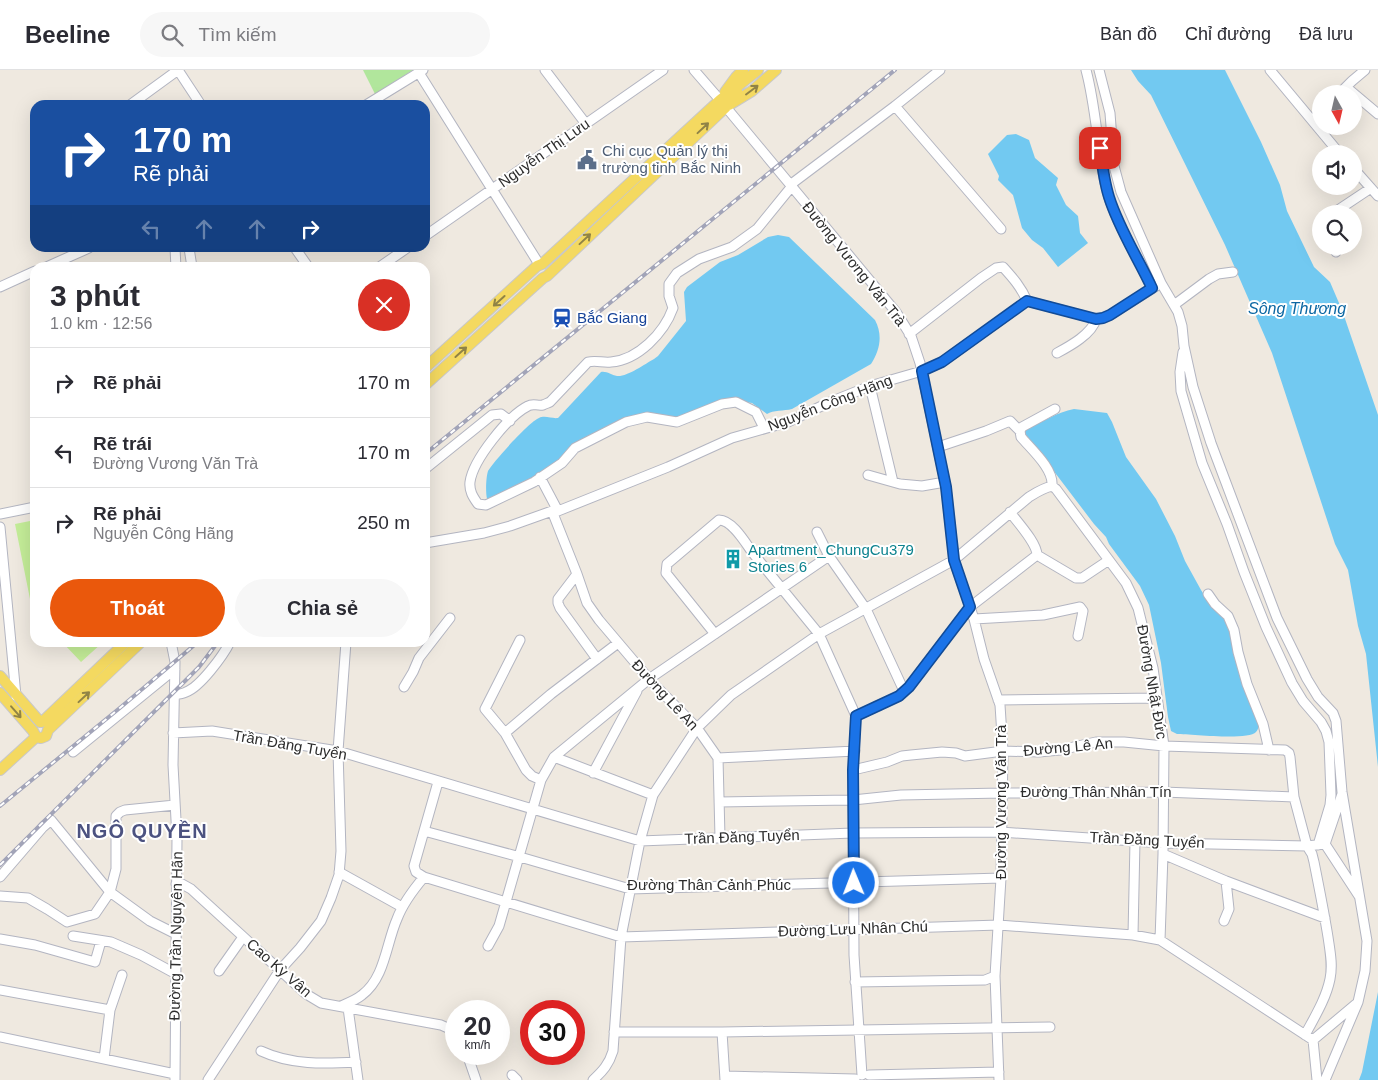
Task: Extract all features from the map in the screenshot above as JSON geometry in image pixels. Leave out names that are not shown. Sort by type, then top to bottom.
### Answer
[{"type":"main road","points":[[723,103],[736,77],[744,70]]},
{"type":"main road","points":[[430,380],[546,275],[741,84],[758,70]]},
{"type":"main road","points":[[430,363],[723,103],[752,91],[776,70]]},
{"type":"main road","points":[[539,265],[548,266],[546,275]]},
{"type":"main road","points":[[43,725],[121,647]]},
{"type":"main road","points":[[0,770],[34,734],[34,727],[43,725],[135,647]]},
{"type":"main road","points":[[1,678],[43,725]]},
{"type":"main road","points":[[0,693],[34,734]]},
{"type":"street","points":[[137,100],[178,70],[198,100]]},
{"type":"street","points":[[545,70],[586,124]]},
{"type":"street","name":"Nguyễn Thị Lưu","points":[[430,233],[663,70]]},
{"type":"street","name":"Đường Vương Văn Trà","points":[[694,70],[896,312],[909,334],[920,363],[945,482],[954,560],[1000,705],[1003,751],[1001,878],[995,976],[999,1076]]},
{"type":"street","points":[[764,428],[756,412],[736,402],[722,404],[677,422],[647,418],[626,422],[575,448],[562,463],[534,482],[486,505],[478,504],[472,496],[470,484],[472,471],[479,457],[510,420],[522,409],[531,404],[542,405],[550,402],[588,362],[594,360],[610,363],[621,360],[645,348],[668,321],[673,308],[669,296],[669,284],[677,273],[699,258],[732,247],[757,229],[791,186],[940,70]]},
{"type":"street","points":[[1086,70],[1096,118],[1105,184],[1110,199],[1124,232],[1157,286],[1178,312],[1192,387],[1277,618],[1307,679],[1318,696],[1333,713],[1336,721],[1342,792],[1367,941],[1365,971],[1358,1002],[1324,1080]]},
{"type":"street","points":[[1099,70],[1110,113],[1114,166],[1118,184],[1157,286]]},
{"type":"street","points":[[1270,70],[1312,119]]},
{"type":"street","points":[[1348,85],[1366,70]]},
{"type":"street","points":[[374,100],[421,71],[539,265]]},
{"type":"street","points":[[1362,103],[1378,114]]},
{"type":"street","points":[[895,106],[1001,229]]},
{"type":"street","points":[[1325,135],[1333,145]]},
{"type":"street","points":[[1362,178],[1378,196]]},
{"type":"street","points":[[1346,205],[1371,188]]},
{"type":"street","points":[[58,262],[80,252]]},
{"type":"street","points":[[387,262],[402,252]]},
{"type":"street","points":[[909,334],[968,287],[996,268],[1003,267],[1022,290],[1027,301],[1096,319],[1110,315],[1157,286]]},
{"type":"street","points":[[1174,305],[1209,279],[1218,274],[1233,272]]},
{"type":"street","points":[[0,287],[30,273]]},
{"type":"street","name":"Nguyễn Công Hãng","points":[[430,542],[484,533],[555,511],[668,467],[732,438],[788,422],[870,386],[922,371],[942,362],[1027,301]]},
{"type":"street","points":[[1058,353],[1091,330],[1096,319]]},
{"type":"street","points":[[1184,346],[1180,372],[1181,391],[1202,463],[1266,627],[1292,683],[1303,702],[1326,730],[1329,742],[1331,795],[1322,845],[1360,899]]},
{"type":"street","points":[[870,386],[893,482]]},
{"type":"street","points":[[1020,431],[1022,427],[1056,409]]},
{"type":"street","points":[[430,465],[492,414],[501,414],[510,420]]},
{"type":"street","points":[[593,1080],[610,1061],[613,1051],[622,937],[640,841],[653,795],[697,728],[731,695],[819,634],[954,560],[1041,488],[1052,486],[1051,474],[1021,437],[1020,431],[1010,421],[938,447]]},
{"type":"street","points":[[1202,463],[1205,424]]},
{"type":"street","points":[[868,475],[893,482],[922,486],[945,482]]},
{"type":"street","name":"Đường Lê An","points":[[540,477],[555,511],[588,603],[599,620],[649,679],[697,728],[718,758]]},
{"type":"street","name":"Đường Nhật Đức","points":[[1052,486],[1064,498],[1126,583],[1138,608],[1153,668],[1164,746],[1164,854],[1160,940]]},
{"type":"street","points":[[0,514],[30,508]]},
{"type":"street","points":[[1235,548],[1236,508]]},
{"type":"street","points":[[856,716],[904,692],[970,607],[1036,556],[1037,551],[1034,544],[1010,512]]},
{"type":"street","points":[[715,634],[666,573],[666,569],[667,564],[718,520],[723,520],[730,524],[819,634],[856,716],[853,770],[854,955],[863,1078]]},
{"type":"street","points":[[0,527],[16,696]]},
{"type":"street","points":[[817,532],[829,556],[866,609],[904,692]]},
{"type":"street","points":[[488,946],[500,926],[541,780],[554,757],[649,679],[829,556]]},
{"type":"street","points":[[1036,556],[1076,578],[1086,576],[1109,560]]},
{"type":"street","points":[[577,574],[558,602],[560,608],[598,658]]},
{"type":"street","points":[[1266,627],[1268,593]]},
{"type":"street","points":[[1208,594],[1215,604],[1228,616],[1234,630],[1247,684],[1263,724],[1268,750]]},
{"type":"street","points":[[974,619],[1043,615],[1080,607],[1083,611],[1078,636]]},
{"type":"street","points":[[430,644],[450,618]]},
{"type":"street","points":[[520,640],[485,709],[505,733],[526,770],[532,776],[541,780]]},
{"type":"street","points":[[505,733],[551,694],[618,643]]},
{"type":"street","name":"Đường Trần Nguyên Hãn","points":[[172,647],[175,662],[173,765],[177,838],[175,1077]]},
{"type":"street","points":[[174,695],[187,692],[200,682],[213,668],[227,647]]},
{"type":"street","points":[[208,1080],[280,970],[300,948],[321,920],[331,898],[339,872],[341,851],[338,751],[346,647]]},
{"type":"street","points":[[404,686],[419,658],[428,647]]},
{"type":"street","points":[[73,752],[175,669]]},
{"type":"street","points":[[1307,679],[1309,708]]},
{"type":"street","points":[[593,773],[640,687]]},
{"type":"street","points":[[998,700],[1157,698]]},
{"type":"street","name":"Trần Đăng Tuyển","points":[[173,732],[212,731],[338,751],[640,841],[853,833],[1001,832],[1163,843],[1322,845]]},
{"type":"street","name":"Đường Lê An","points":[[853,770],[887,762],[902,756],[942,752],[966,756],[1003,751],[1040,752],[1060,750],[1096,742],[1285,750],[1290,754],[1294,797]]},
{"type":"street","points":[[720,837],[718,758],[855,751]]},
{"type":"street","points":[[554,757],[653,795]]},
{"type":"street","points":[[358,1080],[344,1007],[369,989],[376,978],[402,907],[424,877],[416,872],[414,866],[438,782]]},
{"type":"street","name":"Đường Thân Nhân Tín","points":[[719,802],[853,800],[901,795],[1002,792],[1163,792],[1294,797]]},
{"type":"street","points":[[1322,845],[1342,792]]},
{"type":"street","points":[[1294,797],[1314,862],[1331,960],[1330,979],[1309,1038],[1317,1080]]},
{"type":"street","points":[[0,896],[28,898],[67,922],[95,914],[110,892],[116,869],[116,816],[125,810],[175,805]]},
{"type":"street","points":[[0,877],[51,820],[110,892],[150,921],[176,934]]},
{"type":"street","name":"Đường Thân Cảnh Phúc","points":[[424,830],[630,889],[1001,878]]},
{"type":"street","points":[[1133,935],[1135,841]]},
{"type":"street","points":[[1164,854],[1226,881],[1325,918]]},
{"type":"street","points":[[339,872],[402,907]]},
{"type":"street","name":"Đường Lưu Nhân Chú","points":[[424,877],[622,937],[999,925],[1133,935],[1160,940],[1309,1038]]},
{"type":"street","points":[[1224,922],[1229,910],[1226,881]]},
{"type":"street","name":"Cao Kỳ Vân","points":[[176,884],[182,884],[191,888],[306,994],[321,1002],[445,1027]]},
{"type":"street","points":[[73,936],[112,942],[176,974]]},
{"type":"street","points":[[219,971],[243,937]]},
{"type":"street","points":[[0,939],[35,945],[96,962],[101,941]]},
{"type":"street","points":[[104,1059],[110,1010],[122,975]]},
{"type":"street","points":[[855,982],[985,980],[995,976]]},
{"type":"street","points":[[0,990],[110,1010]]},
{"type":"street","points":[[1309,1038],[1358,1002]]},
{"type":"street","points":[[614,1032],[1050,1027]]},
{"type":"street","points":[[722,1032],[725,1078],[999,1076]]},
{"type":"street","points":[[0,1037],[104,1059],[175,1077]]},
{"type":"street","points":[[261,1051],[288,1060],[317,1063],[356,1062]]},
{"type":"street","points":[[471,1065],[476,1080]]},
{"type":"green space","points":[[363,70],[413,70],[375,94]]},
{"type":"green space","points":[[30,521],[30,599],[15,524]]},
{"type":"green space","points":[[67,647],[98,647],[81,662]]},
{"type":"water","name":"Sông Thương","points":[[1131,70],[1225,70],[1261,142],[1280,185],[1287,211],[1314,267],[1330,282],[1342,310],[1378,415],[1378,767],[1366,654],[1358,626],[1348,570],[1335,544],[1272,353],[1225,245],[1151,95]]},
{"type":"water","points":[[1016,134],[1029,140],[1035,158],[1058,178],[1056,185],[1066,205],[1078,216],[1080,233],[1088,243],[1058,267],[1043,248],[1032,240],[1022,228],[1013,195],[998,180],[999,176],[988,154],[1007,135]]},
{"type":"water","points":[[778,235],[789,237],[875,320],[880,337],[877,353],[871,364],[792,409],[767,414],[752,403],[746,402],[728,405],[683,423],[646,417],[577,450],[565,466],[553,474],[488,501],[486,486],[488,471],[528,426],[541,417],[558,418],[601,372],[621,376],[641,367],[658,356],[686,321],[684,292],[687,287],[720,262],[738,255],[768,237]]},
{"type":"water","points":[[1074,409],[1107,413],[1126,457],[1156,499],[1201,590],[1214,609],[1224,617],[1256,714],[1258,726],[1256,732],[1251,735],[1231,737],[1177,734],[1171,731],[1161,663],[1149,605],[1140,586],[1109,544],[1106,537],[1024,432],[1056,415]]},
{"type":"water","points":[[1378,992],[1378,1080],[1359,1080],[1362,1072]]},
{"type":"railway","points":[[430,450],[895,70]]},
{"type":"railway","points":[[0,806],[192,647]]},
{"type":"railway","points":[[0,865],[199,667],[214,647]]},
{"type":"place","name":"Chi cục Quản lý thị trường tỉnh Bắc Ninh","points":[[587,160]]},
{"type":"place","name":"Bắc Giang","points":[[562,318]]},
{"type":"place","name":"Apartment_ChungCu379 Stories 6","points":[[733,559]]},
{"type":"district","name":"NGÔ QUYỀN","points":[[142,831]]},
{"type":"route","points":[[854,883],[853,770],[856,716],[899,696],[909,687],[970,607],[954,560],[946,487],[922,371],[942,362],[1027,301],[1096,319],[1110,315],[1152,288],[1110,199],[1105,184],[1100,148]]}]
